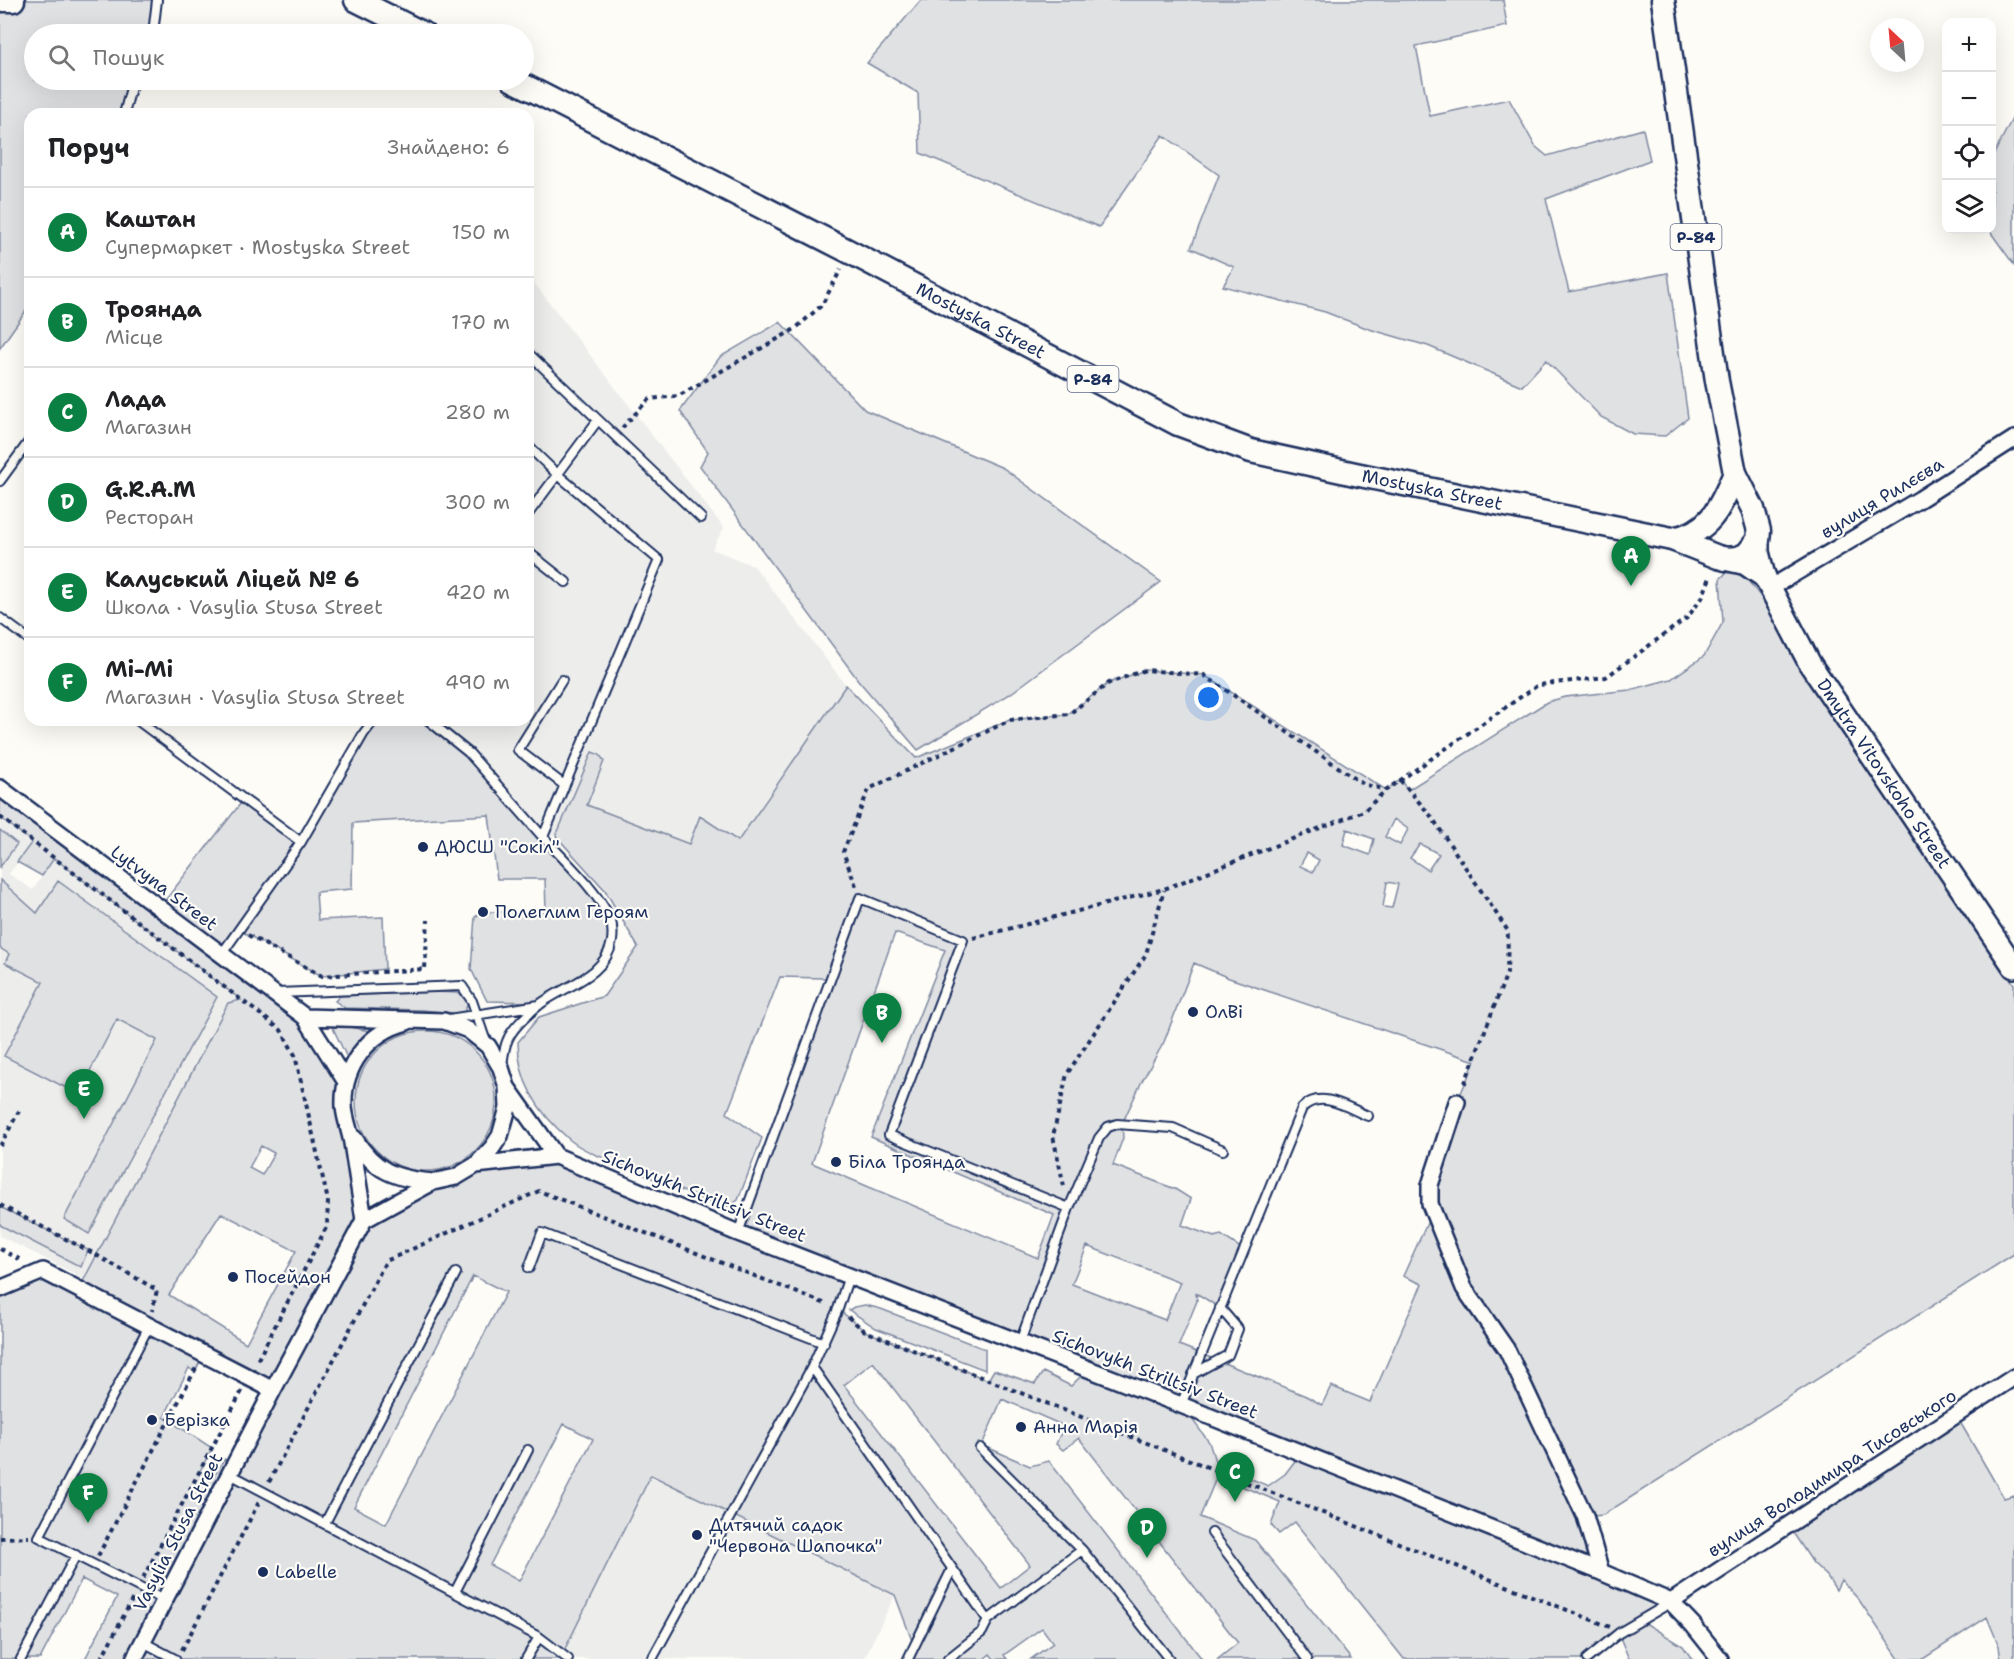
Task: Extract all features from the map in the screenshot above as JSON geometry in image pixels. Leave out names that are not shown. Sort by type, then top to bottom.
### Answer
[{"type":"main road","points":[[0,0],[13,0]]},
{"type":"main road","points":[[356,0],[404,24]]},
{"type":"main road","name":"Р-84","points":[[1663,0],[1717,381],[1735,473]]},
{"type":"main road","name":"Mostyska Street","points":[[533,90],[850,252],[1178,424],[1251,451],[1672,540],[1722,558],[1745,563],[1767,582]]},
{"type":"main road","points":[[1735,473],[1753,509],[1759,531],[1758,540],[1747,554],[1738,558],[1722,558],[1708,547],[1706,531],[1735,473]]},
{"type":"main road","points":[[1672,540],[1686,537],[1729,500],[1738,499],[1746,502],[1753,509]]},
{"type":"main road","name":"Dmytra Vitovskoho Street","points":[[1758,540],[1758,552],[1767,582],[1810,664],[2014,967]]},
{"type":"street","name":"вулиця Рилєєва","points":[[1767,582],[1920,499],[2014,439]]},
{"type":"street","name":"Lytvyna Street","points":[[0,788],[306,1017],[346,1082]]},
{"type":"street","points":[[306,1017],[418,1019],[444,1020],[468,1030],[488,1046],[501,1068],[507,1088],[508,1108],[500,1136],[476,1165],[456,1177],[433,1182],[364,1220],[344,1108],[346,1082],[356,1059],[372,1039],[394,1025],[418,1019]]},
{"type":"street","points":[[507,1088],[556,1156]]},
{"type":"street","points":[[1457,1102],[1430,1185],[1430,1204],[1464,1288],[1507,1350],[1585,1516],[1601,1572]]},
{"type":"street","points":[[350,1132],[364,1154],[383,1171],[407,1180],[433,1182]]},
{"type":"street","name":"Sichovykh Striltsiv Street","points":[[476,1165],[556,1156],[738,1233],[1181,1405],[1671,1602],[1720,1659]]},
{"type":"street","name":"Vasylia Stusa Street","points":[[134,1659],[364,1220]]},
{"type":"street","points":[[0,1289],[43,1271],[273,1390]]},
{"type":"street","name":"вулиця Володимира Тисовського","points":[[1671,1602],[2014,1377]]},
{"type":"lane","points":[[154,24],[157,0]]},
{"type":"lane","points":[[126,108],[131,90]]},
{"type":"lane","points":[[534,359],[701,518]]},
{"type":"lane","points":[[534,506],[598,420]]},
{"type":"lane","points":[[0,481],[24,448]]},
{"type":"lane","points":[[534,452],[558,475],[659,560],[543,837]]},
{"type":"lane","points":[[534,557],[567,582]]},
{"type":"lane","points":[[0,618],[24,636]]},
{"type":"lane","points":[[534,725],[562,680]]},
{"type":"lane","points":[[145,726],[301,842]]},
{"type":"lane","points":[[221,955],[301,842],[370,726]]},
{"type":"lane","points":[[435,726],[469,753],[597,897],[611,921],[613,933],[610,950],[600,965],[574,985],[539,1005],[516,1027],[508,1039],[501,1068]]},
{"type":"lane","points":[[533,726],[518,750],[564,785]]},
{"type":"lane","points":[[738,1233],[860,898],[963,940],[889,1135],[1069,1208]]},
{"type":"lane","points":[[273,993],[462,987],[472,1002],[488,1046]]},
{"type":"lane","points":[[444,1020],[539,1005]]},
{"type":"lane","points":[[1181,1405],[1302,1108],[1311,1100],[1323,1099],[1368,1116]]},
{"type":"lane","points":[[1020,1342],[1069,1208],[1099,1138],[1105,1130],[1113,1125],[1122,1124],[1173,1128],[1223,1150]]},
{"type":"lane","points":[[528,1268],[542,1233],[824,1343]]},
{"type":"lane","points":[[325,1523],[456,1273]]},
{"type":"lane","points":[[652,1659],[812,1367],[838,1309],[849,1276]]},
{"type":"lane","points":[[1193,1374],[1228,1354],[1238,1329],[1220,1308]]},
{"type":"lane","points":[[149,1326],[39,1537],[164,1600]]},
{"type":"lane","points":[[812,1367],[988,1620]]},
{"type":"lane","points":[[980,1448],[1082,1550],[1169,1659]]},
{"type":"lane","points":[[455,1592],[528,1450]]},
{"type":"lane","points":[[230,1474],[539,1637],[568,1659]]},
{"type":"lane","points":[[1212,1533],[1303,1658]]},
{"type":"lane","points":[[948,1659],[982,1632],[988,1620],[1082,1550]]},
{"type":"lane","points":[[21,1659],[76,1555]]},
{"type":"lane","points":[[908,1659],[952,1569]]},
{"type":"lane","points":[[1587,1659],[1619,1633],[1671,1602]]},
{"type":"lane","points":[[526,1659],[539,1637]]},
{"type":"lane","points":[[143,1642],[176,1659]]},
{"type":"path","points":[[598,420],[622,428],[649,399],[678,396],[795,329],[822,305],[850,252]]},
{"type":"path","points":[[963,940],[1164,889],[1364,811],[1386,790],[1538,685],[1606,677],[1687,618],[1702,598],[1722,558]]},
{"type":"path","points":[[860,898],[843,852],[870,789],[1010,720],[1068,714],[1109,683],[1145,670],[1204,675],[1363,784],[1386,790]]},
{"type":"path","points":[[1400,780],[1431,816],[1508,931],[1507,973],[1457,1102]]},
{"type":"path","points":[[0,817],[281,1030],[295,1055],[328,1201],[327,1226],[101,1659]]},
{"type":"path","points":[[1069,1208],[1053,1136],[1067,1074],[1146,954],[1164,889]]},
{"type":"path","points":[[239,930],[322,976],[425,969],[428,920]]},
{"type":"path","points":[[0,1146],[19,1111]]},
{"type":"path","points":[[176,1659],[386,1261],[539,1191],[838,1309],[865,1331],[1598,1621],[1619,1633]]},
{"type":"path","points":[[0,1205],[91,1252],[157,1290],[149,1326]]},
{"type":"path","points":[[93,1564],[204,1355]]},
{"type":"path","points":[[0,1538],[39,1537]]},
{"type":"shaded area","points":[[0,0],[157,0],[153,24],[24,24],[24,90],[130,90],[126,108],[24,108],[24,314],[0,348]]},
{"type":"shaded area","points":[[921,0],[1503,0],[1507,26],[1416,46],[1430,116],[1509,99],[1535,146],[1547,156],[1643,129],[1650,160],[1546,199],[1569,292],[1668,273],[1688,418],[1665,436],[1633,434],[1601,417],[1546,360],[1522,386],[1428,346],[1369,329],[1325,312],[1223,286],[1234,267],[1191,248],[1219,175],[1163,135],[1099,227],[920,153],[918,93],[867,63]]},
{"type":"shaded area","points":[[2014,115],[2014,265],[1992,234],[1996,234],[1996,150]]},
{"type":"shaded area","points":[[534,283],[724,528],[712,549],[754,566],[846,685],[737,841],[701,817],[689,844],[587,805],[604,761],[592,752],[556,836],[536,830],[431,726],[534,726]]},
{"type":"shaded area","points":[[780,322],[865,410],[1003,468],[1161,582],[1010,694],[918,750],[858,680],[700,466],[708,452],[680,411],[720,357]]},
{"type":"shaded area","points":[[1734,572],[1746,578],[1764,601],[1834,716],[2014,984],[2014,1254],[1603,1515],[1585,1517],[1601,1572],[1671,1602],[1640,1620],[1683,1646],[1692,1659],[1629,1659],[1618,1633],[1587,1659],[1404,1659],[1295,1522],[1279,1534],[1271,1525],[1280,1502],[1217,1476],[1200,1517],[1255,1540],[1351,1659],[1218,1659],[1238,1643],[1079,1438],[1063,1450],[1056,1444],[1064,1426],[1002,1399],[982,1445],[1030,1466],[1049,1461],[1202,1659],[1031,1659],[1053,1643],[1042,1628],[1004,1655],[1007,1659],[994,1659],[990,1654],[984,1659],[908,1659],[914,1646],[895,1595],[651,1475],[560,1659],[85,1659],[117,1597],[82,1579],[40,1659],[0,1659],[0,1289],[43,1271],[79,1289],[228,1003],[241,1000],[54,858],[42,876],[17,862],[32,842],[0,817],[0,787],[160,907],[244,799],[301,841],[370,726],[435,726],[469,753],[573,871],[611,921],[610,950],[576,984],[533,1002],[487,1001],[471,969],[475,917],[483,912],[546,912],[545,879],[497,879],[489,815],[353,823],[352,889],[316,892],[318,920],[383,917],[385,969],[322,976],[239,930],[222,954],[305,1017],[346,1082],[364,1219],[456,1177],[556,1156],[739,1231],[831,980],[780,977],[727,1113],[762,1138],[738,1200],[731,1205],[722,1208],[596,1155],[570,1140],[559,1130],[532,1097],[522,1071],[518,1042],[539,1017],[604,996],[638,947],[605,890],[556,836],[592,752],[600,755],[604,761],[587,805],[689,844],[700,816],[738,841],[846,685],[916,758],[1010,720],[1068,714],[1109,683],[1145,670],[1204,675],[1386,790],[1400,780],[1408,790],[1547,702],[1565,697],[1630,690],[1671,679],[1704,656],[1723,622],[1720,579],[1726,573]],"holes":[[[1394,819],[1408,829],[1400,845],[1385,837]],[[1347,829],[1374,839],[1370,855],[1343,845]],[[1420,844],[1439,854],[1428,870],[1410,858]],[[1307,853],[1319,860],[1313,872],[1300,866]],[[1387,882],[1398,884],[1392,908],[1383,907]],[[895,933],[945,950],[871,1137],[1054,1215],[1038,1258],[812,1163]],[[1194,963],[1229,978],[1475,1061],[1457,1102],[1430,1204],[1428,1221],[1403,1276],[1422,1284],[1370,1402],[1331,1386],[1322,1405],[1306,1396],[1179,1345],[1197,1301],[1196,1293],[1220,1308],[1244,1250],[1221,1235],[1214,1237],[1182,1225],[1191,1199],[1175,1189],[1113,1165],[1123,1138],[1122,1124],[1142,1081],[1164,1042]],[[261,1146],[274,1153],[262,1175],[249,1168]],[[221,1213],[296,1251],[246,1343],[169,1295]],[[1087,1246],[1180,1282],[1165,1320],[1072,1284]],[[473,1276],[506,1292],[386,1524],[354,1507]],[[850,1276],[1088,1369],[1071,1386],[1043,1372],[1035,1384],[994,1370],[988,1380],[865,1331],[838,1309]],[[1468,1295],[1507,1350],[1576,1499]],[[203,1355],[248,1379],[244,1386],[270,1399],[235,1464],[224,1459],[213,1478],[200,1471],[212,1448],[164,1417],[189,1368],[195,1372]],[[873,1362],[1030,1565],[1001,1588],[844,1385]],[[1183,1407],[1301,1453],[1285,1474],[1268,1486],[1216,1464],[1209,1442]],[[564,1424],[593,1439],[519,1581],[490,1565]]]},
{"type":"shaded area","points":[[0,817],[33,842],[9,874],[33,890],[54,858],[241,1000],[228,1003],[85,1279],[0,1236]]},
{"type":"shaded area","points":[[0,830],[17,844],[0,867]]},
{"type":"shaded area","points":[[0,880],[37,913],[58,881],[217,997],[89,1234],[64,1219],[157,1040],[117,1019],[78,1094],[4,1056],[43,982],[5,963],[9,954],[0,948]]},
{"type":"shaded area","points":[[458,993],[468,1002],[464,1014],[422,1010],[345,1008],[335,1001],[340,996]]},
{"type":"shaded area","points":[[334,1024],[375,1032],[349,1062],[332,1026]]},
{"type":"shaded area","points":[[426,1031],[453,1036],[475,1052],[491,1074],[496,1101],[491,1128],[475,1150],[453,1166],[426,1171],[399,1166],[377,1150],[361,1128],[356,1101],[361,1074],[377,1052],[399,1036]]},
{"type":"shaded area","points":[[0,1207],[88,1250],[81,1267],[0,1225]]},
{"type":"shaded area","points":[[865,1305],[985,1349],[985,1370],[876,1328],[849,1310]]},
{"type":"shaded area","points":[[1956,1415],[2004,1498],[2014,1495],[2014,1659],[2001,1659],[1999,1646],[1987,1617],[1923,1659],[1899,1659],[1859,1600],[1841,1580],[1836,1590],[1827,1576],[1813,1563],[1788,1525]]},
{"type":"shaded area","name":"Дитячий садок \"Червона Шапочка\"","points":[[651,1475],[895,1595],[864,1659],[560,1659]]},
{"type":"place","name":"Каштан","points":[[1631,586]]},
{"type":"place","name":"ДЮСШ \"Сокіл\"","points":[[423,847]]},
{"type":"place","name":"Полеглим Героям","points":[[483,912]]},
{"type":"place","name":"ОлВі","points":[[1193,1012]]},
{"type":"place","name":"Троянда","points":[[882,1043]]},
{"type":"place","name":"Калуський Ліцей № 6","points":[[84,1119]]},
{"type":"place","name":"Біла Троянда","points":[[836,1162]]},
{"type":"place","name":"Посейдон","points":[[233,1277]]},
{"type":"place","name":"Берізка","points":[[152,1420]]},
{"type":"place","name":"Анна Марія","points":[[1021,1427]]},
{"type":"place","name":"Лада","points":[[1235,1502]]},
{"type":"place","name":"Мі-Мі","points":[[88,1523]]},
{"type":"place","name":"Дитячий садок \"Червона Шапочка\"","points":[[697,1535]]},
{"type":"place","name":"G.R.A.M","points":[[1147,1558]]},
{"type":"place","name":"Labelle","points":[[263,1572]]}]
